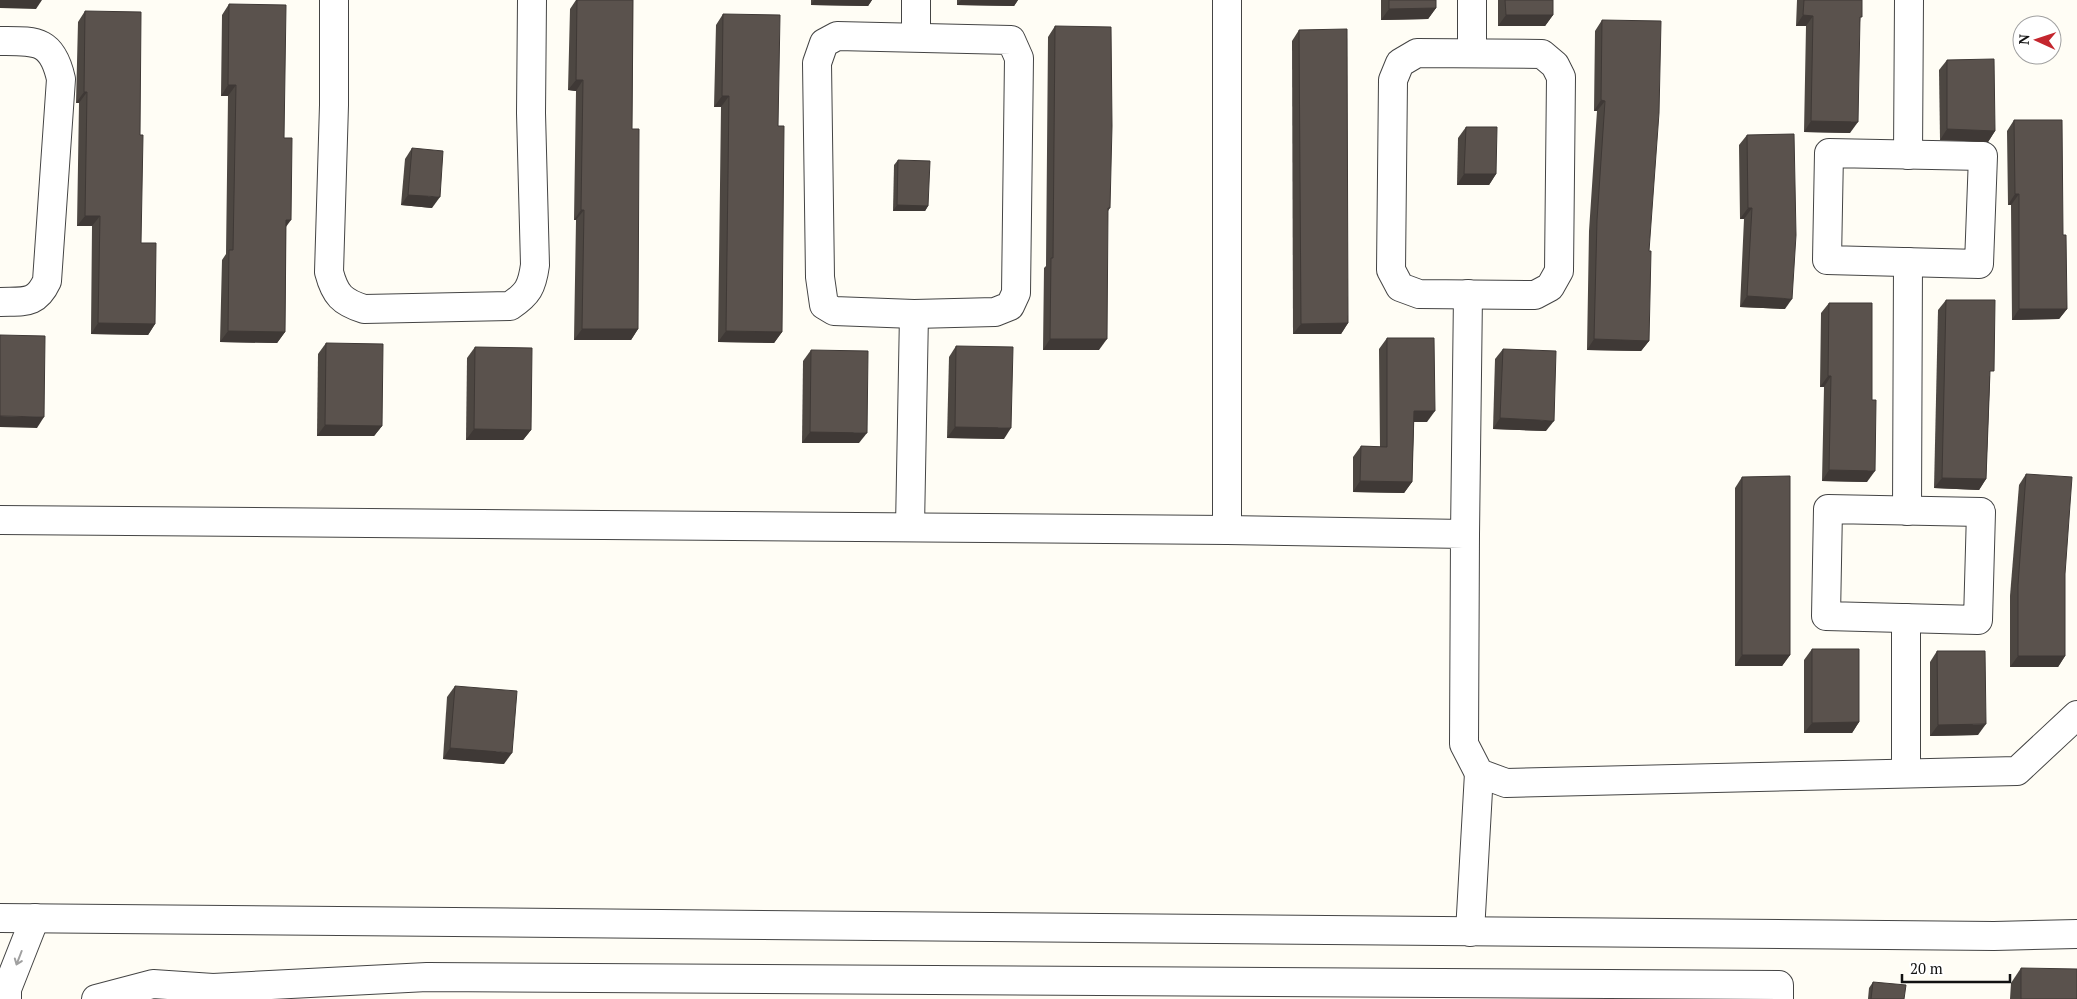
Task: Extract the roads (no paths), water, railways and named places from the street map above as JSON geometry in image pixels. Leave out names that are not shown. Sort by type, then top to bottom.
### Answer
[{"type":"street","points":[[334,0],[334,105],[329,272],[334,289],[348,304],[364,309],[510,306],[523,297],[532,284],[535,265],[531,113],[532,0]]},
{"type":"street","points":[[916,0],[916,37]]},
{"type":"street","points":[[1227,0],[1227,530]]},
{"type":"street","points":[[1472,0],[1472,53]]},
{"type":"street","points":[[1908,155],[1909,0]]},
{"type":"street","points":[[837,36],[916,37],[1011,40],[1020,58],[1016,293],[1010,306],[995,312],[914,314],[834,311],[824,305],[820,277],[817,63],[824,43],[837,36]]},
{"type":"street","points":[[0,41],[34,41],[44,47],[53,54],[61,79],[47,281],[41,294],[32,301],[0,302]]},
{"type":"street","points":[[1417,53],[1472,53],[1542,54],[1555,66],[1561,76],[1559,271],[1550,287],[1535,295],[1419,294],[1400,288],[1391,270],[1393,80],[1400,63],[1417,53]]},
{"type":"street","points":[[1829,153],[1908,155],[1983,156],[1979,264],[1827,260],[1829,153]]},
{"type":"street","points":[[1907,511],[1908,262]]},
{"type":"street","points":[[1468,294],[1464,744],[1479,773],[1470,932]]},
{"type":"street","points":[[910,527],[914,314]]},
{"type":"street","points":[[1828,509],[1981,512],[1978,620],[1906,618],[1826,616],[1828,509]]},
{"type":"street","points":[[0,520],[1227,530],[1465,534]]},
{"type":"street","points":[[1906,618],[1906,772]]},
{"type":"street","points":[[1479,773],[1506,783],[1906,772],[2017,771],[2077,715]]},
{"type":"street","points":[[0,918],[1470,932],[1994,936],[2077,934]]},
{"type":"street","points":[[7,999],[7,989],[35,918]]},
{"type":"street","points":[[96,999],[153,984],[213,994],[427,988],[1558,991],[1779,985],[1779,999]]}]
